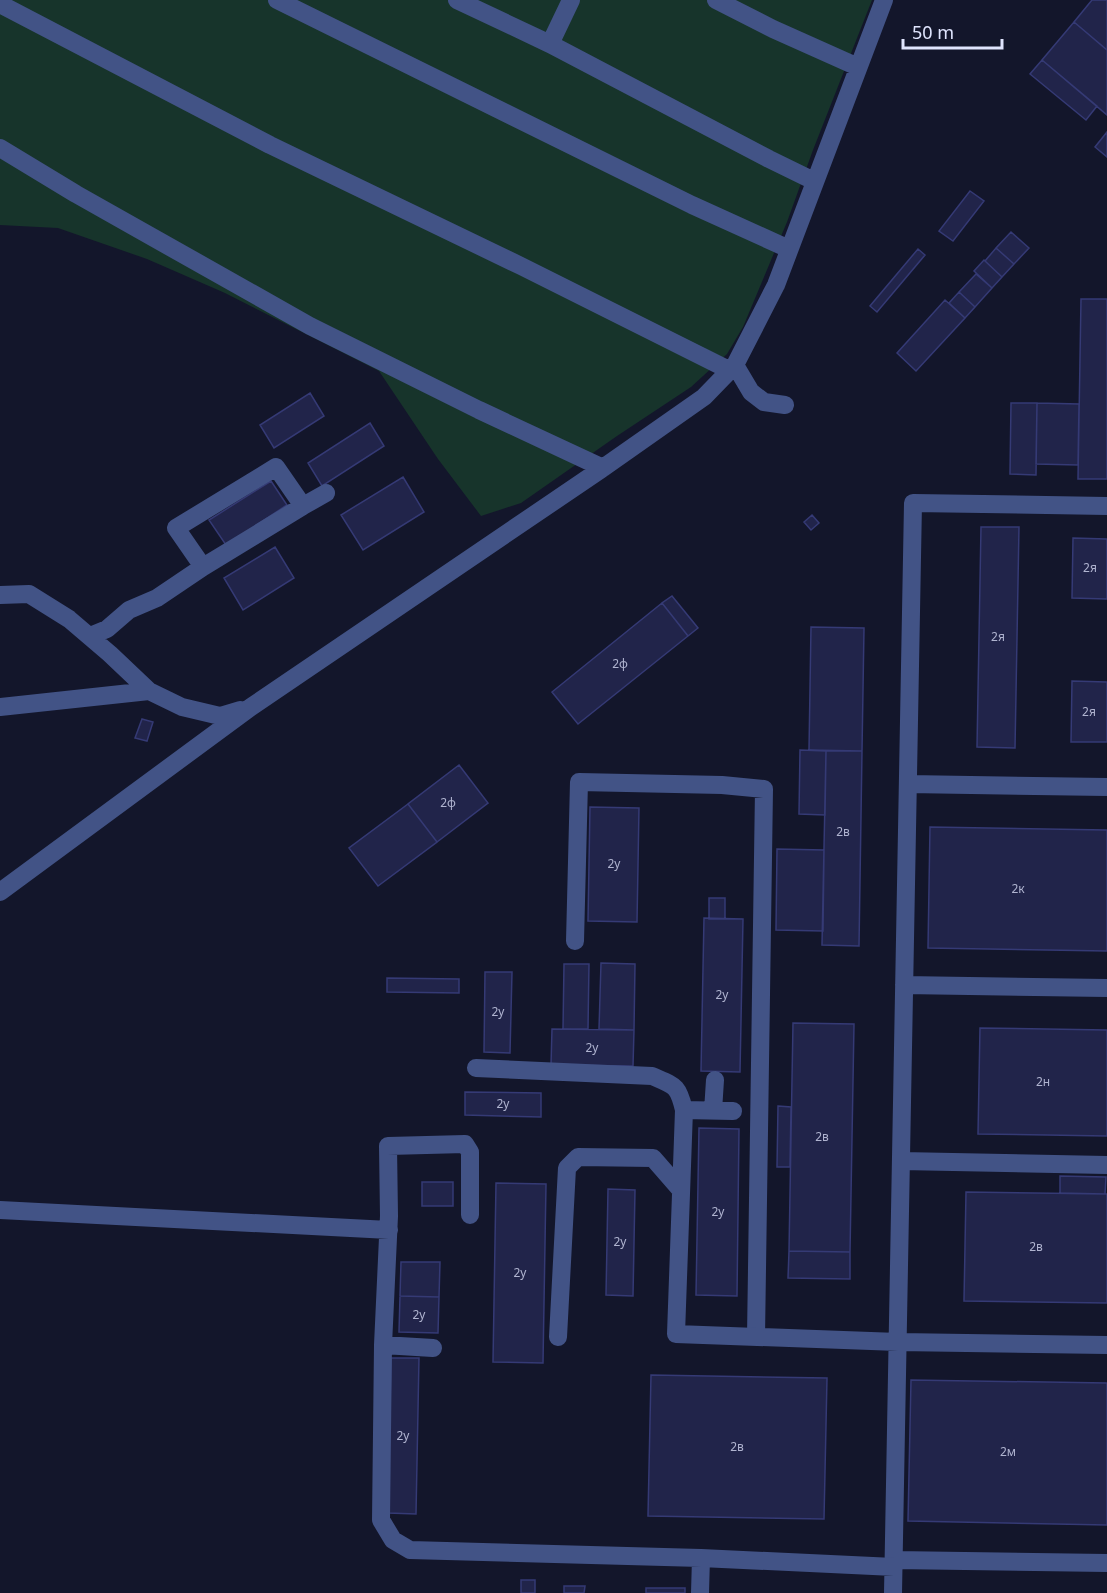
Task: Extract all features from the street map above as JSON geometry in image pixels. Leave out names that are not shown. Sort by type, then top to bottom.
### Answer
[{"type":"lane","points":[[278,0],[692,205],[789,249]]},
{"type":"lane","points":[[457,0],[550,44],[814,181]]},
{"type":"lane","points":[[550,44],[571,0]]},
{"type":"lane","points":[[716,0],[773,29],[858,67]]},
{"type":"lane","points":[[0,892],[251,707],[704,397],[732,367],[776,285],[884,0]]},
{"type":"lane","points":[[0,4],[270,146],[732,367],[751,392],[764,402],[785,405]]},
{"type":"lane","points":[[0,148],[75,194],[310,326],[603,468]]},
{"type":"lane","points":[[203,567],[176,528],[276,467],[303,506]]},
{"type":"lane","points":[[90,636],[106,629],[129,610],[157,598],[203,567],[326,493]]},
{"type":"lane","points":[[894,1593],[913,503],[1107,506]]},
{"type":"lane","points":[[0,595],[29,594],[90,636],[149,691],[182,707],[220,716],[251,707]]},
{"type":"lane","points":[[0,707],[149,691]]},
{"type":"lane","points":[[575,941],[579,782],[722,785],[764,789],[756,1337]]},
{"type":"lane","points":[[908,784],[1107,787]]},
{"type":"lane","points":[[904,985],[1107,988]]},
{"type":"lane","points":[[476,1068],[652,1076],[675,1086],[684,1110],[676,1334],[898,1342],[1107,1345]]},
{"type":"lane","points":[[713,1111],[714,1080]]},
{"type":"lane","points":[[684,1110],[733,1111]]},
{"type":"lane","points":[[470,1215],[470,1152],[465,1144],[388,1146],[389,1230],[383,1345],[381,1520],[393,1540],[410,1550],[894,1564],[1107,1563]]},
{"type":"lane","points":[[558,1337],[567,1168],[579,1157],[653,1158],[680,1189]]},
{"type":"lane","points":[[901,1161],[1107,1165]]},
{"type":"lane","points":[[0,1210],[389,1230]]},
{"type":"lane","points":[[383,1345],[433,1348]]},
{"type":"lane","points":[[700,1593],[701,1558]]},
{"type":"green space","points":[[0,0],[872,0],[787,222],[743,327],[727,354],[691,387],[521,503],[481,516],[438,459],[379,371],[225,293],[147,259],[58,228],[0,225]]},
{"type":"building","points":[[1092,0],[1107,0],[1107,50],[1074,22]]},
{"type":"building","points":[[1074,22],[1107,50],[1107,115],[1042,60]]},
{"type":"building","points":[[1042,60],[1097,106],[1086,120],[1030,74]]},
{"type":"building","points":[[1107,132],[1107,157],[1095,147]]},
{"type":"building","points":[[970,191],[984,201],[953,241],[939,231]]},
{"type":"building","points":[[1011,232],[1029,248],[1014,264],[996,248]]},
{"type":"building","points":[[996,248],[1014,264],[1002,277],[985,261]]},
{"type":"building","points":[[918,249],[925,255],[877,312],[870,306]]},
{"type":"building","points":[[984,260],[1002,277],[992,288],[974,271]]},
{"type":"building","points":[[976,274],[992,288],[975,307],[959,292]]},
{"type":"building","points":[[959,292],[975,307],[965,318],[949,303]]},
{"type":"building","points":[[1081,299],[1107,299],[1107,479],[1078,479]]},
{"type":"building","points":[[945,300],[965,318],[916,371],[897,353]]},
{"type":"building","points":[[310,393],[324,416],[274,448],[260,425]]},
{"type":"building","points":[[1011,403],[1037,403],[1036,475],[1010,474]]},
{"type":"building","points":[[1037,403],[1079,404],[1078,465],[1036,464]]},
{"type":"building","points":[[370,423],[384,446],[322,486],[308,463]]},
{"type":"building","points":[[403,477],[424,512],[363,550],[341,515]]},
{"type":"building","points":[[271,481],[287,505],[226,545],[209,520]]},
{"type":"building","points":[[812,515],[819,523],[811,530],[804,522]]},
{"type":"building","points":[[981,527],[1019,527],[1015,748],[977,747]]},
{"type":"building","points":[[1073,538],[1107,539],[1107,599],[1072,598]]},
{"type":"building","points":[[275,547],[294,578],[243,610],[224,578]]},
{"type":"building","points":[[672,596],[698,628],[688,636],[662,603]]},
{"type":"building","points":[[662,603],[688,636],[578,724],[552,692]]},
{"type":"building","points":[[811,627],[864,628],[862,751],[809,750]]},
{"type":"building","points":[[1072,681],[1107,682],[1107,742],[1071,742]]},
{"type":"building","points":[[142,719],[153,722],[147,741],[135,738]]},
{"type":"building","points":[[800,750],[826,751],[825,815],[799,814]]},
{"type":"building","points":[[826,751],[862,751],[859,946],[822,945]]},
{"type":"building","points":[[459,765],[488,803],[437,842],[408,804]]},
{"type":"building","points":[[408,804],[437,842],[378,886],[349,848]]},
{"type":"building","points":[[590,807],[639,808],[637,922],[588,921]]},
{"type":"building","points":[[930,827],[1107,830],[1107,951],[928,948]]},
{"type":"building","points":[[777,849],[824,850],[823,931],[776,930]]},
{"type":"building","points":[[709,898],[725,898],[725,919],[709,919]]},
{"type":"building","points":[[704,918],[743,919],[740,1072],[701,1071]]},
{"type":"building","points":[[601,963],[635,964],[634,1030],[599,1029]]},
{"type":"building","points":[[564,964],[589,964],[588,1029],[563,1029]]},
{"type":"building","points":[[485,972],[512,972],[510,1053],[484,1052]]},
{"type":"building","points":[[387,978],[459,979],[459,993],[387,992]]},
{"type":"building","points":[[793,1023],[854,1024],[850,1252],[789,1251]]},
{"type":"building","points":[[980,1028],[1107,1030],[1107,1136],[978,1134]]},
{"type":"building","points":[[552,1029],[634,1030],[633,1066],[551,1065]]},
{"type":"building","points":[[465,1092],[541,1093],[541,1117],[465,1115]]},
{"type":"building","points":[[778,1106],[791,1107],[790,1167],[777,1167]]},
{"type":"building","points":[[699,1128],[739,1129],[737,1296],[696,1295]]},
{"type":"building","points":[[1060,1176],[1106,1177],[1105,1194],[1060,1193]]},
{"type":"building","points":[[422,1182],[453,1182],[453,1206],[422,1206]]},
{"type":"building","points":[[496,1183],[546,1184],[543,1363],[493,1362]]},
{"type":"building","points":[[608,1189],[635,1190],[633,1296],[606,1295]]},
{"type":"building","points":[[966,1192],[1107,1194],[1107,1303],[964,1301]]},
{"type":"building","points":[[789,1251],[850,1252],[850,1279],[788,1278]]},
{"type":"building","points":[[401,1262],[440,1262],[439,1297],[400,1296]]},
{"type":"building","points":[[400,1296],[439,1297],[438,1333],[399,1332]]},
{"type":"building","points":[[391,1358],[419,1358],[416,1514],[388,1513]]},
{"type":"building","points":[[651,1375],[827,1378],[824,1519],[648,1516]]},
{"type":"building","points":[[911,1380],[1107,1383],[1107,1525],[908,1521]]},
{"type":"building","points":[[521,1580],[535,1580],[535,1593],[521,1593]]},
{"type":"building","points":[[564,1586],[585,1586],[584,1593],[564,1593]]},
{"type":"building","points":[[646,1588],[685,1588],[685,1593],[646,1593]]}]
